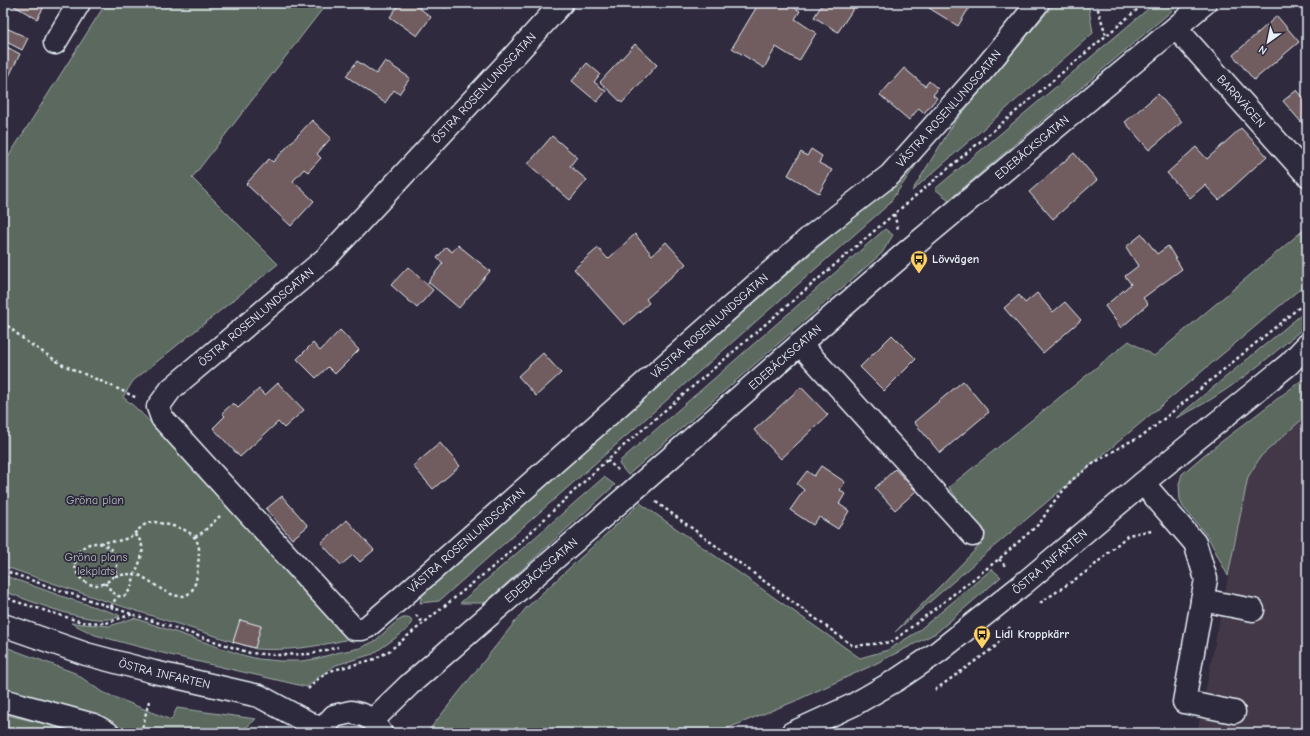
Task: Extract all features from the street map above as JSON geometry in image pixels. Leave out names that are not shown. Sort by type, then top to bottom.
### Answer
[{"type":"street","points":[[55,43],[79,3]]},
{"type":"street","name":"ÖSTRA ROSENLUNDSGATAN","points":[[158,407],[171,389],[325,260],[562,3]]},
{"type":"street","name":"VÄSTRA ROSENLUNDSGATAN","points":[[237,500],[354,630],[367,627],[809,238],[890,175],[985,68],[1038,3]]},
{"type":"street","name":"EDEBÄCKSGATAN","points":[[377,727],[409,685],[904,254],[1205,3]]},
{"type":"street","name":"BARRVÄGEN","points":[[1176,28],[1307,175]]},
{"type":"street","points":[[800,344],[973,535]]},
{"type":"street","name":"ÖSTRA INFARTEN","points":[[792,733],[853,705],[898,679],[938,652],[1022,585],[1143,483],[1298,359],[1307,345]]},
{"type":"street","points":[[158,407],[162,418],[167,424],[237,500]]},
{"type":"street","points":[[1143,483],[1195,543],[1206,579],[1184,702],[1234,712]]},
{"type":"street","points":[[1202,600],[1253,610]]},
{"type":"street","name":"ÖSTRA INFARTEN","points":[[3,625],[86,654],[154,672],[259,696],[321,732]]},
{"type":"street","points":[[3,700],[94,725],[108,733]]},
{"type":"street","points":[[321,732],[334,716],[351,712],[363,715],[377,727]]},
{"type":"path","points":[[1096,3],[1106,35]]},
{"type":"path","points":[[308,689],[319,678],[330,671],[375,659],[389,651],[500,561],[607,460],[906,204],[1145,3]]},
{"type":"path","points":[[3,322],[27,342],[63,365],[158,407]]},
{"type":"path","points":[[195,537],[203,532],[237,500]]},
{"type":"path","points":[[100,543],[110,548],[116,556],[117,567],[113,576],[105,583],[89,584],[81,578],[76,569],[76,558],[81,549],[90,544],[125,540],[151,522],[185,530],[195,537],[198,544],[199,560],[196,583],[191,592],[183,596],[171,594],[135,574],[113,576]]},
{"type":"path","points":[[999,559],[1039,604],[1089,570],[1128,535],[1154,531],[1158,533]]},
{"type":"path","points":[[105,583],[113,593],[123,597],[131,588],[140,560],[142,546],[140,540],[134,534]]},
{"type":"path","points":[[3,570],[250,653],[276,655],[311,654],[340,647]]},
{"type":"path","points":[[3,595],[14,601],[82,622],[106,623],[133,614]]},
{"type":"path","points":[[111,607],[118,596]]},
{"type":"path","points":[[935,690],[996,646],[1012,624]]},
{"type":"path","points":[[141,733],[149,701]]},
{"type":"shaded area","points":[[1307,416],[1307,733],[1197,733],[1248,477],[1261,456]]},
{"type":"green space","points":[[106,3],[327,3],[192,178],[278,264],[133,381],[123,397],[152,424],[292,576],[348,638],[345,640],[301,648],[256,649],[99,599],[3,566],[3,165]]},
{"type":"green space","points":[[1055,3],[1088,3],[1093,33],[912,191],[954,123]]},
{"type":"green space","points":[[1155,3],[1181,3],[949,200],[935,189]]},
{"type":"green space","points":[[921,158],[888,205],[439,601],[420,603],[423,590]]},
{"type":"green space","points":[[1307,227],[1307,283],[991,549],[895,632],[985,540],[949,487],[1129,341],[1154,356]]},
{"type":"green space","points":[[885,229],[893,235],[882,253],[628,475],[619,464],[621,460]]},
{"type":"green space","points":[[1307,310],[1307,325],[1276,351],[1228,388],[1176,418]]},
{"type":"green space","points":[[1307,376],[1307,416],[1261,456],[1248,477],[1228,576],[1208,537],[1183,507],[1180,500],[1179,484],[1182,474],[1204,455]]},
{"type":"green space","points":[[604,477],[615,485],[485,603],[460,603]]},
{"type":"green space","points":[[640,503],[860,658],[888,650],[917,632],[992,569],[1001,577],[936,633],[871,666],[793,702],[716,733],[431,733],[429,730],[526,608]]},
{"type":"green space","points":[[3,575],[120,616],[109,619],[95,619],[62,612],[3,591]]},
{"type":"green space","points":[[134,618],[242,655],[258,659],[280,661],[302,661],[315,659],[360,648],[375,641],[396,622],[403,618],[409,618],[412,621],[408,629],[373,654],[336,665],[307,687],[170,655],[95,635],[71,623],[110,626]]},
{"type":"green space","points":[[3,646],[75,673],[102,692],[171,720],[177,708],[256,719],[240,733],[127,733],[115,725],[3,693]]},
{"type":"green space","points":[[3,714],[81,732],[83,733],[3,733]]},
{"type":"building","points":[[46,3],[37,19],[11,4]]},
{"type":"building","points":[[400,3],[413,3],[431,17],[417,36],[390,17]]},
{"type":"building","points":[[439,3],[449,3],[446,8]]},
{"type":"building","points":[[759,3],[787,3],[800,11],[795,19],[816,33],[799,61],[776,47],[764,68],[732,48]]},
{"type":"building","points":[[823,3],[857,3],[838,32],[814,17]]},
{"type":"building","points":[[886,3],[895,3],[893,7]]},
{"type":"building","points":[[932,3],[972,3],[958,26],[929,8]]},
{"type":"building","points":[[1277,16],[1299,42],[1254,80],[1233,55]]},
{"type":"building","points":[[4,27],[28,38],[22,50],[3,40]]},
{"type":"building","points":[[635,44],[657,65],[622,103],[600,82]]},
{"type":"building","points":[[3,45],[20,54],[3,88]]},
{"type":"building","points":[[357,61],[376,74],[385,61],[410,78],[399,94],[394,90],[385,103],[346,76]]},
{"type":"building","points":[[587,63],[600,74],[594,82],[606,91],[597,102],[572,81]]},
{"type":"building","points":[[904,68],[925,86],[929,81],[938,89],[933,95],[937,98],[924,113],[919,108],[909,120],[880,95]]},
{"type":"building","points":[[1297,90],[1306,101],[1307,100],[1307,129],[1283,101]]},
{"type":"building","points":[[1158,94],[1182,122],[1149,150],[1125,122]]},
{"type":"building","points":[[312,120],[331,138],[317,154],[321,158],[308,172],[304,169],[293,181],[314,201],[291,226],[246,184],[269,159],[273,162]]},
{"type":"building","points":[[1241,128],[1267,156],[1219,200],[1205,185],[1190,198],[1167,173],[1196,147],[1207,159]]},
{"type":"building","points":[[552,136],[577,157],[570,166],[587,180],[570,200],[528,164]]},
{"type":"building","points":[[811,149],[822,156],[819,163],[832,170],[819,193],[788,175],[801,152],[807,156]]},
{"type":"building","points":[[1074,153],[1097,180],[1053,219],[1029,192]]},
{"type":"building","points":[[635,234],[652,255],[666,242],[686,264],[646,299],[649,303],[624,325],[574,269],[598,248],[608,259]]},
{"type":"building","points":[[1142,234],[1157,254],[1168,246],[1182,269],[1143,298],[1148,304],[1121,328],[1105,306],[1131,284],[1125,276],[1138,266],[1126,247]]},
{"type":"building","points":[[458,245],[490,271],[459,308],[428,282],[443,263],[437,258],[446,247],[452,252]]},
{"type":"building","points":[[408,267],[433,290],[417,308],[391,285]]},
{"type":"building","points":[[1037,293],[1053,312],[1065,302],[1081,320],[1043,353],[1004,308],[1019,295],[1025,303]]},
{"type":"building","points":[[340,330],[359,350],[335,374],[328,367],[316,378],[297,359],[313,343],[320,351]]},
{"type":"building","points":[[892,335],[916,359],[884,391],[860,367]]},
{"type":"building","points":[[543,353],[561,373],[536,396],[518,376]]},
{"type":"building","points":[[963,381],[989,412],[940,453],[914,422]]},
{"type":"building","points":[[278,383],[304,410],[284,428],[278,422],[240,457],[213,428],[225,416],[222,413],[233,403],[238,408],[259,389],[265,395]]},
{"type":"building","points":[[801,387],[828,415],[781,459],[754,430]]},
{"type":"building","points":[[440,443],[460,466],[433,489],[413,466]]},
{"type":"building","points":[[821,466],[845,482],[840,490],[845,494],[839,504],[849,511],[838,529],[819,517],[813,525],[790,510],[804,490],[797,484],[807,471],[814,476]]},
{"type":"building","points":[[895,469],[916,491],[895,510],[875,488]]},
{"type":"building","points":[[282,496],[308,526],[292,539],[266,509]]},
{"type":"building","points":[[347,520],[374,550],[360,562],[353,555],[341,565],[321,543]]},
{"type":"building","points":[[240,620],[261,626],[255,648],[233,642]]},
{"type":"place","name":"Lövvägen","points":[[919,274]]},
{"type":"place","name":"Lidl Kroppkärr","points":[[982,649]]},
{"type":"park label","name":"Gröna plan","points":[[95,500]]},
{"type":"park label","name":"Gröna plans lekplats","points":[[96,564]]}]
